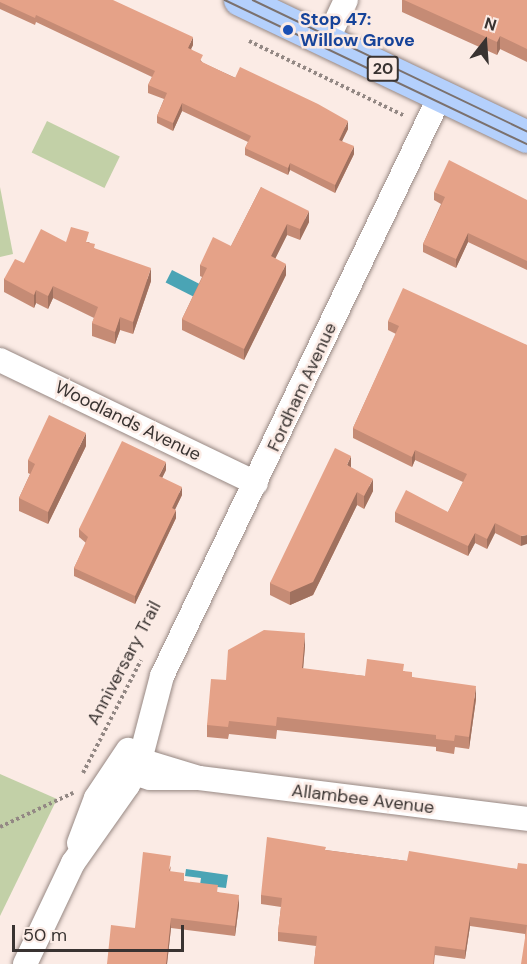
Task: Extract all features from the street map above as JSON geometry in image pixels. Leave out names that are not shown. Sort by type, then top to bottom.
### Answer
[{"type":"main road","name":"20","points":[[240,0],[527,138]]},
{"type":"street","points":[[326,43],[346,0]]},
{"type":"street","name":"Fordham Avenue","points":[[25,964],[74,863],[87,814],[132,766],[142,702],[162,676],[440,96]]},
{"type":"street","name":"Woodlands Avenue","points":[[0,360],[256,483]]},
{"type":"street","name":"Allambee Avenue","points":[[132,766],[199,778],[527,819]]},
{"type":"path","points":[[249,41],[404,115]]},
{"type":"path","name":"Anniversary Trail","points":[[0,827],[73,793],[147,650]]},
{"type":"green space","points":[[47,121],[120,157],[104,188],[32,152]]},
{"type":"green space","points":[[0,187],[13,254],[0,257]]},
{"type":"green space","points":[[0,774],[57,799],[0,916]]},
{"type":"water","points":[[172,270],[200,284],[193,297],[166,282]]},
{"type":"water","points":[[186,869],[228,875],[226,888],[200,885],[201,878],[185,876]]},
{"type":"building","points":[[0,0],[113,0],[193,37],[188,48],[203,55],[200,61],[235,78],[240,67],[348,121],[339,140],[354,146],[335,185],[290,163],[288,168],[245,148],[251,136],[182,103],[173,123],[157,116],[167,93],[148,85],[155,71],[36,15],[35,18],[0,2]]},
{"type":"building","points":[[404,0],[527,0],[527,49],[500,36],[497,42]]},
{"type":"building","points":[[449,160],[527,200],[527,261],[468,233],[456,259],[423,244],[445,197],[434,192]]},
{"type":"building","points":[[261,187],[309,211],[300,229],[287,224],[271,256],[286,264],[244,349],[182,319],[207,268],[200,265],[213,237],[231,246]]},
{"type":"building","points":[[71,227],[89,232],[86,242],[95,244],[94,248],[151,268],[133,322],[120,317],[115,332],[92,323],[98,307],[53,286],[48,296],[36,290],[34,295],[4,279],[15,259],[24,263],[41,229],[66,242]]},
{"type":"building","points":[[403,288],[527,345],[527,535],[521,536],[495,523],[487,539],[475,533],[468,546],[395,512],[406,490],[448,512],[467,474],[415,450],[412,457],[353,428],[399,326],[388,321]]},
{"type":"building","points":[[49,415],[86,433],[48,512],[19,498],[35,464],[28,460]]},
{"type":"building","points":[[122,441],[166,462],[159,476],[182,487],[172,508],[176,510],[135,596],[74,568],[88,537],[79,529]]},
{"type":"building","points":[[335,448],[351,456],[347,465],[373,479],[364,496],[357,492],[313,582],[290,592],[270,583]]},
{"type":"building","points":[[264,630],[305,633],[302,668],[365,676],[367,659],[404,664],[403,671],[412,672],[412,677],[476,686],[469,737],[455,735],[454,741],[436,739],[436,735],[277,717],[276,726],[229,721],[228,727],[207,725],[211,679],[226,680],[228,650]]},
{"type":"building","points":[[267,837],[326,847],[325,850],[407,861],[409,851],[517,869],[518,863],[527,864],[527,925],[470,917],[465,950],[435,946],[433,964],[314,964],[317,936],[278,932],[282,898],[261,895]]},
{"type":"building","points":[[143,852],[171,856],[169,871],[184,873],[184,881],[218,885],[217,892],[239,895],[235,926],[171,918],[166,964],[107,964],[111,925],[135,928]]},
{"type":"building","points":[[527,925],[527,964],[521,964]]},
{"type":"tram line","points":[[225,0],[527,144]]},
{"type":"tram line","points":[[253,0],[527,131]]},
{"type":"place","name":"Stop 47: Willow Grove","points":[[288,30]]}]
